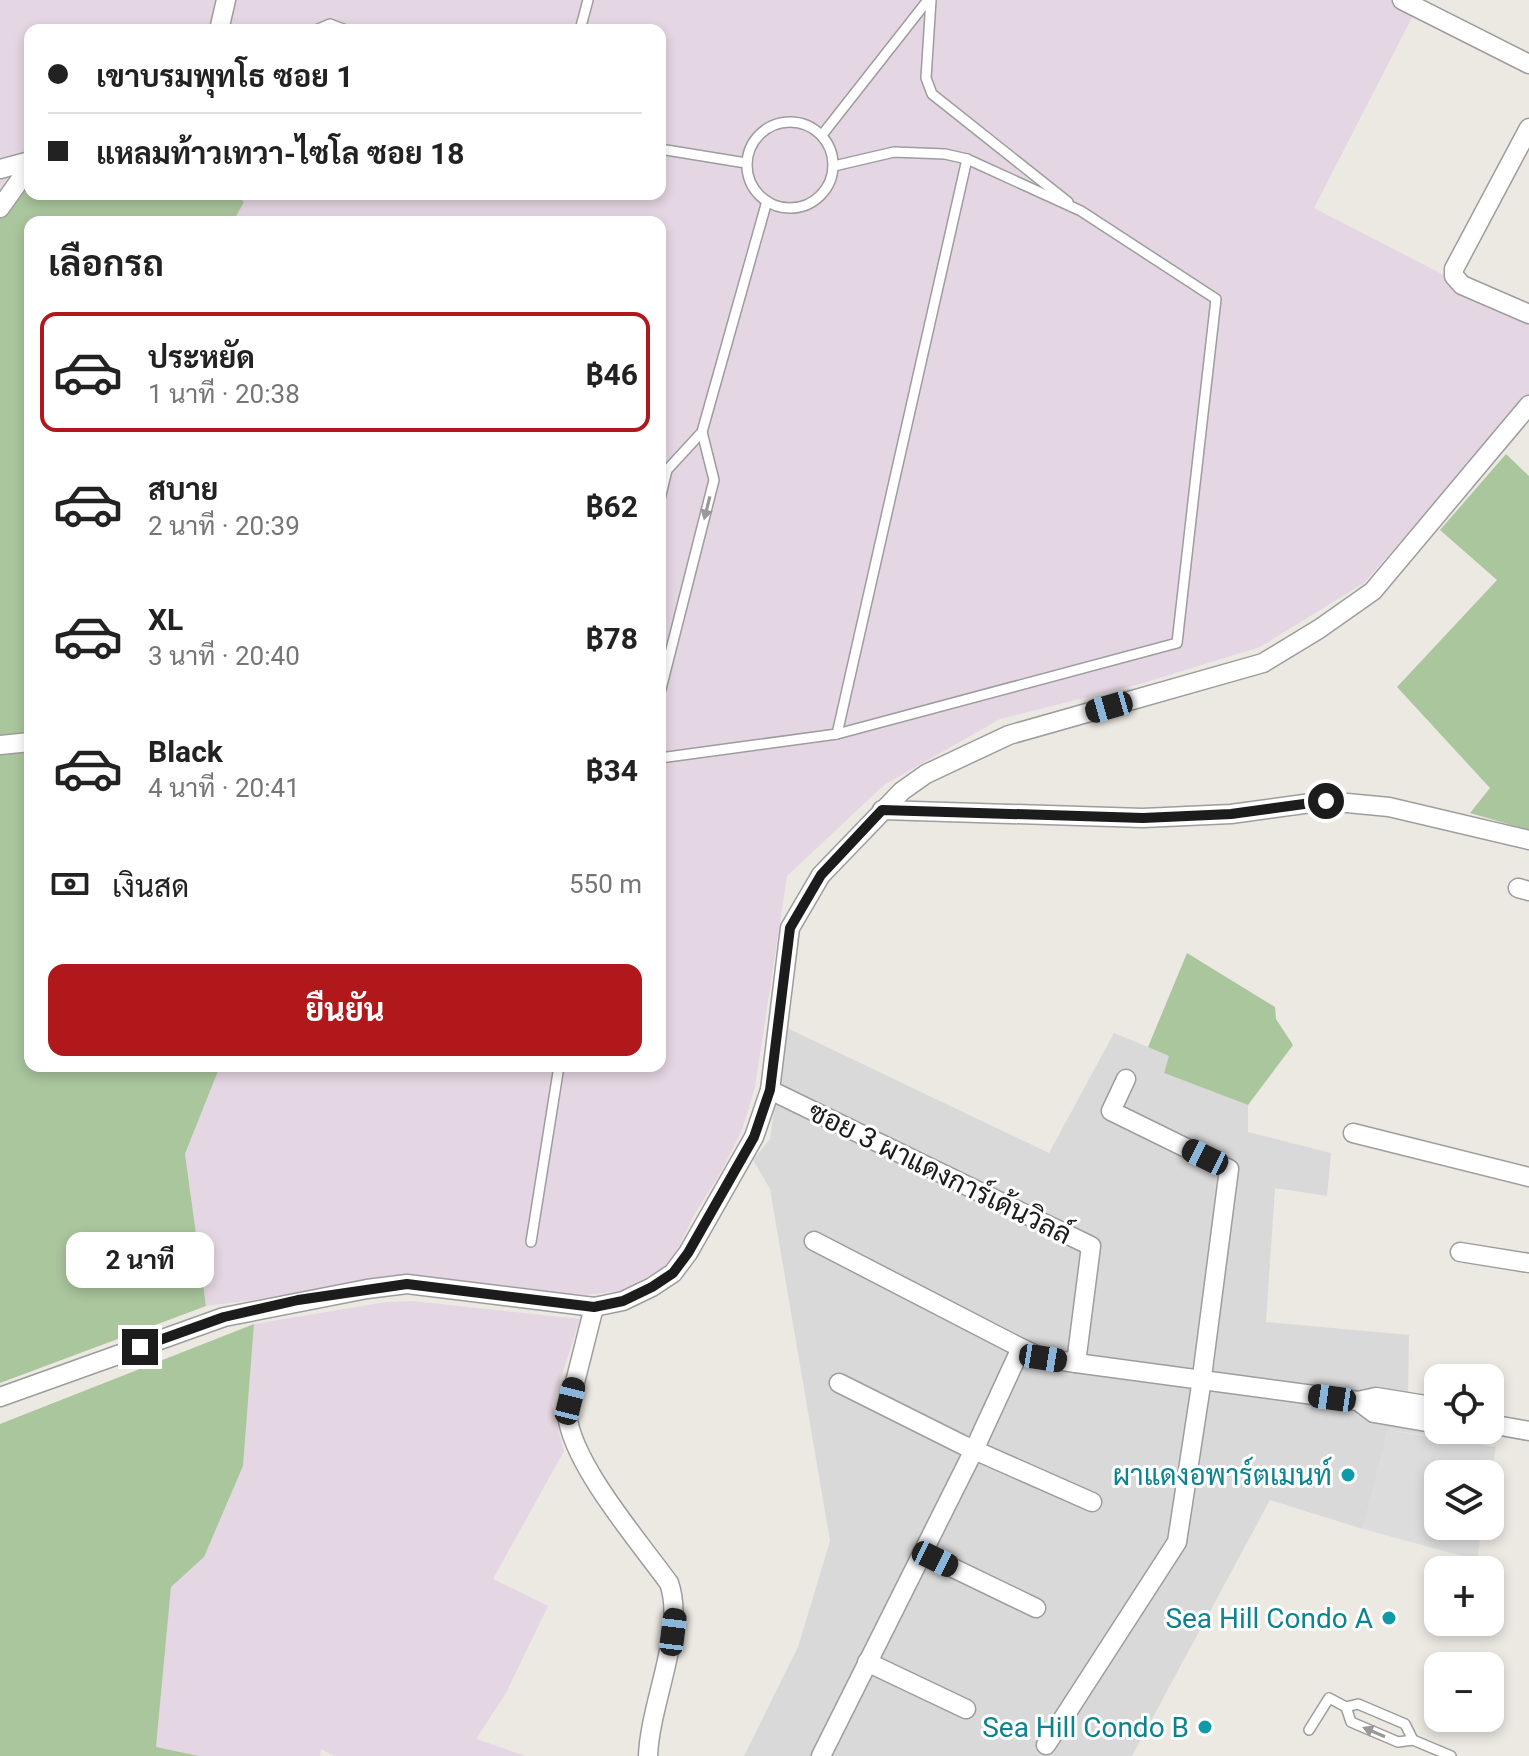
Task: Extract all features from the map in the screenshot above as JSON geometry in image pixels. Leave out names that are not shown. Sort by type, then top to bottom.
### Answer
[{"type":"street","points":[[220,24],[226,0]]},
{"type":"street","points":[[1402,0],[1529,64]]},
{"type":"street","points":[[1529,128],[1457,261],[1454,276],[1462,285],[1529,314]]},
{"type":"street","points":[[0,169],[24,165]]},
{"type":"street","points":[[0,208],[24,173]]},
{"type":"street","points":[[0,1397],[224,1317],[367,1289],[407,1284],[594,1307],[623,1301],[652,1287],[673,1273],[688,1253],[754,1137],[770,1090],[790,928],[821,875],[882,810],[926,774],[1009,735],[1263,663],[1319,629],[1373,591],[1529,405]]},
{"type":"street","points":[[0,745],[24,743]]},
{"type":"street","points":[[882,810],[1143,818],[1231,814],[1326,801],[1389,807],[1529,840]]},
{"type":"street","points":[[1046,1745],[1177,1542],[1229,1169],[1111,1111],[1126,1079]]},
{"type":"street","name":"ซอย 3 ผาแดงการ์เด้นวิลล์","points":[[770,1090],[1091,1246],[1076,1363]]},
{"type":"street","points":[[1353,1133],[1529,1177]]},
{"type":"street","points":[[814,1241],[1043,1358],[1358,1401],[1376,1397],[1424,1405]]},
{"type":"street","points":[[1460,1252],[1529,1263]]},
{"type":"street","points":[[594,1307],[567,1414],[568,1426],[582,1461],[669,1583],[674,1597],[673,1632],[655,1703],[648,1756]]},
{"type":"street","points":[[821,1756],[974,1450],[1021,1348]]},
{"type":"street","points":[[839,1383],[974,1450],[1092,1502]]},
{"type":"street","points":[[1358,1401],[1374,1413],[1424,1422]]},
{"type":"street","points":[[1504,1427],[1529,1431]]},
{"type":"street","points":[[922,1553],[1036,1608]]},
{"type":"street","points":[[867,1662],[966,1709]]},
{"type":"lane","points":[[582,24],[588,0]]},
{"type":"lane","points":[[822,135],[930,0]]},
{"type":"lane","points":[[666,757],[837,734],[1177,643],[1216,299],[1081,211],[932,94],[926,78],[930,0]]},
{"type":"lane","points":[[780,122],[803,123],[822,135],[833,155],[834,166],[827,188],[811,203],[788,208],[767,201],[751,185],[746,163],[748,152],[760,133],[780,122]]},
{"type":"lane","points":[[666,150],[746,163]]},
{"type":"lane","points":[[834,166],[894,152],[945,154],[967,159],[1081,211]]},
{"type":"lane","points":[[837,734],[967,159]]},
{"type":"lane","points":[[666,474],[702,432],[767,201]]},
{"type":"lane","points":[[666,669],[714,480],[702,432]]},
{"type":"lane","points":[[531,1242],[558,1072]]},
{"type":"lane","points":[[1309,1730],[1329,1698],[1346,1707],[1358,1704],[1405,1724],[1413,1740]]},
{"type":"lane","points":[[1346,1707],[1351,1722],[1398,1742],[1413,1740],[1451,1756]]},
{"type":"shaded area","points":[[0,0],[1421,0],[1314,208],[1529,319],[1529,395],[1364,583],[1260,647],[1143,683],[1000,719],[884,785],[787,876],[755,1087],[742,1130],[672,1261],[619,1291],[587,1295],[404,1274],[291,1295],[206,1306],[185,1154],[218,1072],[666,1072],[666,216],[236,216],[244,202],[242,200],[666,200],[666,24],[24,24],[24,188],[18,190],[0,217]]},
{"type":"shaded area","points":[[785,1027],[1049,1153],[1114,1033],[1170,1056],[1164,1073],[1248,1105],[1248,1132],[1331,1153],[1327,1196],[1275,1188],[1266,1322],[1409,1335],[1408,1393],[1424,1396],[1424,1435],[1388,1430],[1363,1529],[1270,1500],[1132,1756],[744,1756],[798,1647],[830,1541],[770,1189],[753,1160],[770,1139]]},
{"type":"shaded area","points":[[412,1301],[580,1319],[552,1405],[564,1451],[493,1579],[548,1606],[506,1693],[476,1739],[526,1756],[334,1756],[321,1749],[320,1756],[199,1756],[156,1747],[171,1587],[204,1557],[243,1466],[254,1324],[386,1302]]},
{"type":"shaded area","points":[[1388,1430],[1424,1436],[1424,1444],[1496,1447],[1494,1460],[1424,1460],[1424,1540],[1480,1540],[1478,1556],[1462,1556],[1363,1529]]},
{"type":"green space","points":[[24,188],[24,200],[244,202],[236,216],[24,216],[24,1072],[218,1072],[185,1154],[206,1306],[0,1383],[0,217],[18,190]]},
{"type":"green space","points":[[1506,454],[1529,476],[1529,830],[1470,813],[1490,788],[1397,687],[1497,580],[1440,530]]},
{"type":"green space","points":[[1187,953],[1275,1007],[1276,1019],[1293,1045],[1248,1105],[1164,1073],[1169,1056],[1148,1047]]},
{"type":"green space","points":[[254,1324],[243,1466],[204,1557],[171,1587],[156,1747],[199,1756],[0,1756],[0,1424]]},
{"type":"place","name":"ผาแดงอพาร์ตเมนท์","points":[[1348,1475]]},
{"type":"place","name":"Sea Hill Condo A","points":[[1389,1618]]},
{"type":"place","name":"Sea Hill Condo B","points":[[1205,1727]]},
{"type":"route","points":[[140,1347],[224,1317],[298,1300],[367,1289],[407,1284],[594,1307],[623,1301],[673,1273],[688,1253],[754,1137],[770,1090],[790,928],[821,875],[882,810],[1143,818],[1231,814],[1326,801]]}]
